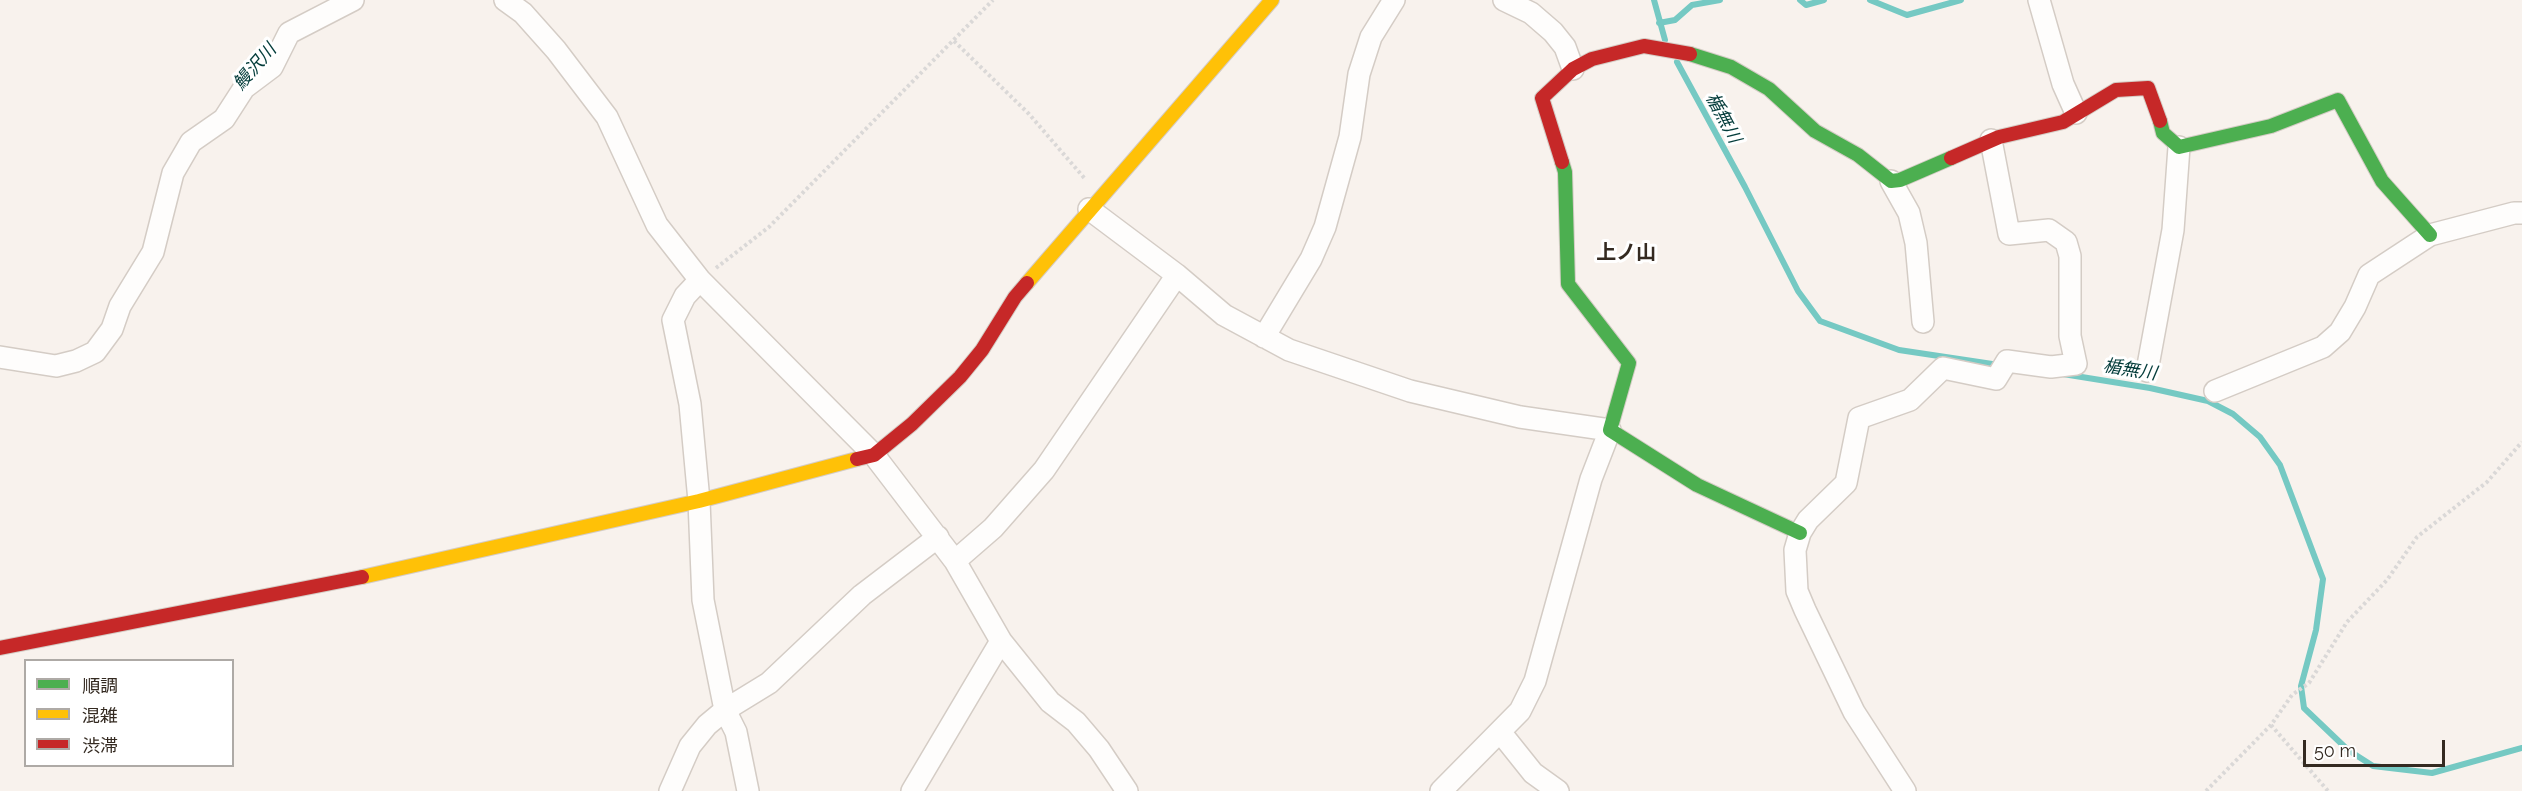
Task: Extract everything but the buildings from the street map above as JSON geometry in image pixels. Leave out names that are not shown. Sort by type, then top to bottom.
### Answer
[{"type":"street","points":[[0,357],[56,366],[76,361],[95,352],[112,329],[120,306],[153,252],[173,173],[191,142],[224,119],[244,88],[272,67],[289,33],[353,0]]},
{"type":"street","points":[[505,0],[529,7],[556,50],[607,117],[657,225],[700,280],[874,455],[955,561],[1001,641],[1050,702],[1076,722],[1099,748],[1127,791]]},
{"type":"street","points":[[9,646],[299,591],[699,501],[874,455],[912,424],[960,377],[982,350],[1016,297],[1272,0]]},
{"type":"street","points":[[1264,337],[1311,259],[1325,227],[1350,137],[1359,74],[1371,37],[1394,0]]},
{"type":"street","points":[[1504,0],[1531,13],[1553,32],[1565,47],[1573,69]]},
{"type":"street","points":[[2039,0],[2063,84],[2076,112]]},
{"type":"street","points":[[1441,791],[1466,763],[1501,733],[1520,711],[1535,681],[1591,480],[1610,430],[1629,363],[1568,284],[1565,172],[1542,98],[1573,69],[1613,52],[1644,46],[1687,53],[1731,67],[1769,89],[1815,131],[1858,155],[1891,181],[1909,213],[1916,243],[1923,322]]},
{"type":"street","points":[[1891,181],[1899,180],[1991,140],[2063,122],[2076,112],[2116,90],[2135,87],[2148,88],[2153,97],[2163,133],[2178,147]]},
{"type":"street","points":[[2178,147],[2271,126],[2338,100],[2382,181],[2430,236]]},
{"type":"street","points":[[1905,791],[1854,712],[1804,610],[1797,591],[1794,569],[1800,533],[1808,520],[1846,483],[1859,417],[1894,408],[1910,400],[1943,368],[1996,379],[2003,367],[2051,367],[2076,364],[2070,336],[2070,256],[2066,242],[2049,230],[2008,234],[1991,140]]},
{"type":"street","points":[[2147,371],[2173,230],[2178,147]]},
{"type":"street","points":[[1095,203],[1224,315],[1289,350],[1410,391],[1520,417],[1610,430],[1697,485],[1800,533]]},
{"type":"street","points":[[2216,391],[2323,347],[2340,332],[2355,307],[2369,275],[2430,236],[2514,213],[2522,213]]},
{"type":"street","points":[[955,561],[993,528],[1044,470],[1177,275]]},
{"type":"street","points":[[700,280],[685,296],[673,320],[690,404],[699,501],[703,600],[725,710],[736,732],[748,791]]},
{"type":"street","points":[[670,791],[690,747],[706,725],[725,710],[769,683],[862,595],[938,537]]},
{"type":"street","points":[[0,633],[9,646]]},
{"type":"street","points":[[912,791],[1001,641]]},
{"type":"street","points":[[0,665],[9,646]]},
{"type":"street","points":[[1501,733],[1533,773],[1558,791]]},
{"type":"path","points":[[700,280],[769,226],[993,0]]},
{"type":"path","points":[[954,41],[1029,114],[1095,203]]},
{"type":"path","points":[[2206,791],[2271,725],[2292,694],[2309,683],[2347,622],[2387,580],[2416,537],[2487,482],[2522,442]]},
{"type":"path","points":[[2271,725],[2328,791]]},
{"type":"waterway","name":"楯無川","points":[[1654,0],[1665,40]]},
{"type":"waterway","points":[[1659,23],[1675,20],[1692,5],[1720,0]]},
{"type":"waterway","points":[[1800,0],[1806,5],[1824,0]]},
{"type":"waterway","points":[[1870,0],[1907,15],[1961,0]]},
{"type":"waterway","name":"楯無川","points":[[1677,62],[1798,291],[1820,321],[1899,350],[1999,365]]},
{"type":"waterway","name":"楯無川","points":[[2063,374],[2150,388],[2208,401],[2233,414],[2260,437],[2280,465],[2323,579],[2316,630],[2301,686],[2304,708],[2348,750],[2373,766],[2432,773],[2522,748]]},
{"type":"traffic: fast","points":[[1690,54],[1731,67],[1769,89],[1815,131],[1858,155],[1891,181],[1900,180],[1951,158]]},
{"type":"traffic: fast","points":[[2160,121],[2163,133],[2179,147],[2271,126],[2338,100],[2382,181],[2430,235]]},
{"type":"traffic: fast","points":[[1562,162],[1565,172],[1568,284],[1629,363],[1610,430],[1697,485],[1800,533]]},
{"type":"traffic: slow","points":[[1027,283],[1272,0]]},
{"type":"traffic: slow","points":[[362,577],[699,501],[857,459]]},
{"type":"traffic: jam","points":[[1562,162],[1542,98],[1573,69],[1592,59],[1644,46],[1690,54]]},
{"type":"traffic: jam","points":[[1951,158],[1999,137],[2063,122],[2116,90],[2148,88],[2160,121]]},
{"type":"traffic: jam","points":[[857,459],[874,455],[912,424],[960,377],[982,350],[1015,297],[1027,283]]},
{"type":"traffic: jam","points":[[0,648],[362,577]]},
{"type":"district","name":"上ノ山","points":[[1626,253]]},
{"type":"water label","name":"鰻沢川","points":[[255,67]]}]
